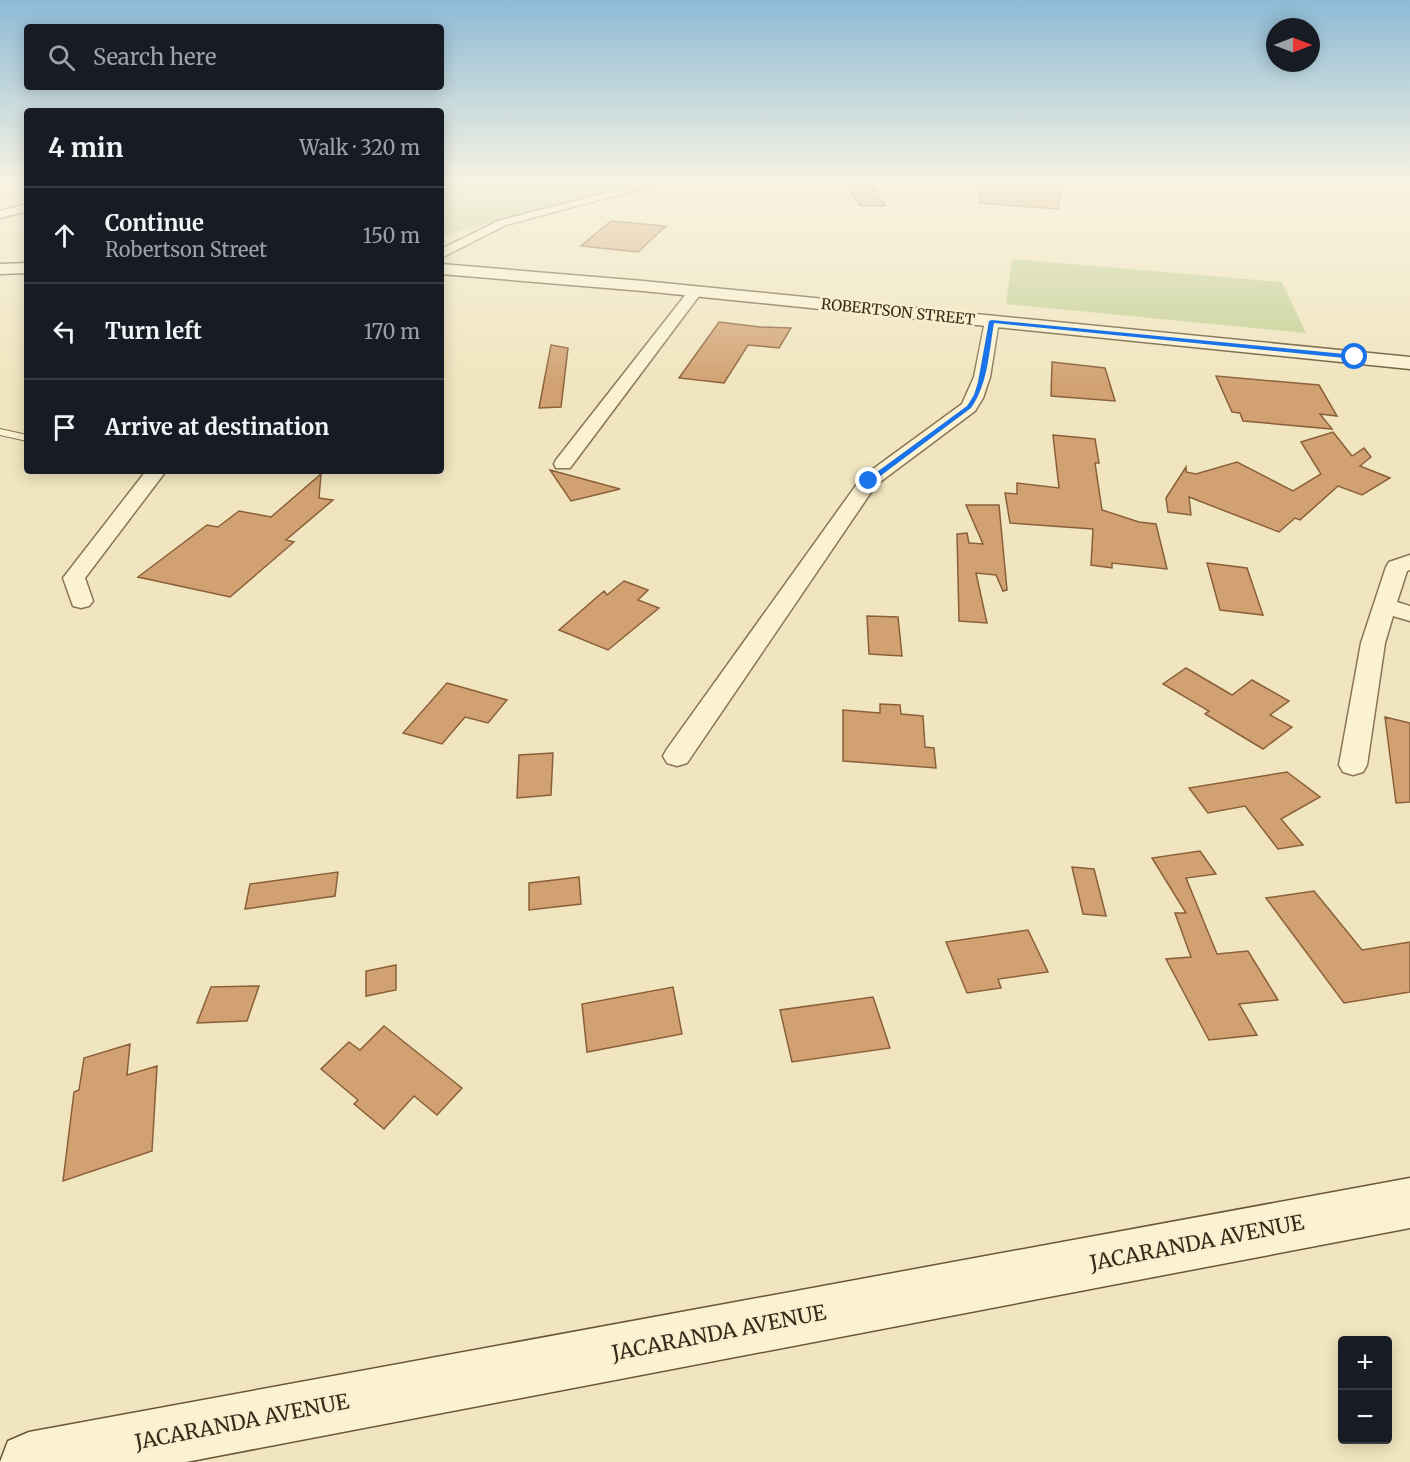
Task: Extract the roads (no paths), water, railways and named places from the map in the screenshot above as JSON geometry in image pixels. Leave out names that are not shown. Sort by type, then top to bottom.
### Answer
[{"type":"street","points":[[0,269],[24,268]]},
{"type":"street","name":"ROBERTSON STREET","points":[[444,269],[1410,363]]},
{"type":"street","points":[[562,464],[695,292]]},
{"type":"street","points":[[677,756],[869,481],[969,407],[977,395],[981,382],[992,321]]},
{"type":"street","name":"ROBERTSON STREET","points":[[1355,357],[1410,354]]},
{"type":"street","points":[[81,601],[74,578],[154,474]]},
{"type":"street","points":[[1353,765],[1373,643],[1397,567],[1410,562]]},
{"type":"street","points":[[1386,606],[1410,614]]},
{"type":"street","name":"JACARANDA AVENUE","points":[[29,1462],[1410,1203]]},
{"type":"lane","points":[[0,432],[24,437]]}]
